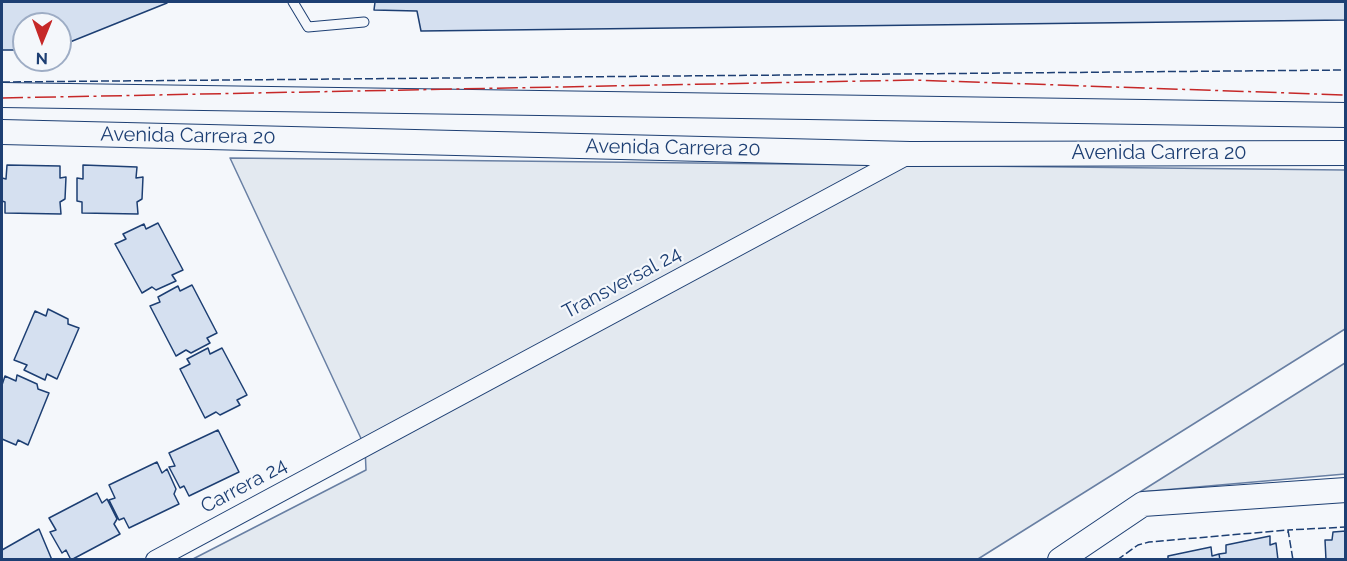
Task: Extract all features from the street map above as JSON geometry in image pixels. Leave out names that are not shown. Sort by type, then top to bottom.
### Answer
[{"type":"street","name":"Avenida Carrera 20","points":[[2,95],[1346,115]]},
{"type":"street","name":"Avenida Carrera 20","points":[[2,132],[910,154],[1346,153]]},
{"type":"street","name":"Transversal 24","points":[[355,452],[910,154]]},
{"type":"street","name":"Carrera 24","points":[[155,560],[355,452]]},
{"type":"street","points":[[1060,560],[1143,504],[1346,490]]},
{"type":"lane","points":[[293,2],[308,27],[364,22]]},
{"type":"shaded area","points":[[230,158],[1345,170],[1345,329],[978,559],[191,560],[366,470],[365,447]]},
{"type":"shaded area","points":[[1345,363],[1345,474],[1140,492]]},
{"type":"building","points":[[2,2],[167,3],[72,41],[72,12],[12,12],[12,50],[2,50]]},
{"type":"building","points":[[375,2],[1346,2],[1346,20],[421,31],[417,11],[374,10]]},
{"type":"building","points":[[7,165],[60,166],[60,178],[66,177],[65,199],[60,202],[61,214],[5,213],[5,202],[2,201],[2,178],[6,179]]},
{"type":"building","points":[[83,165],[137,167],[136,178],[143,177],[142,199],[137,202],[138,214],[82,213],[82,202],[77,201],[77,178],[83,179]]},
{"type":"building","points":[[158,223],[183,270],[172,275],[176,281],[156,290],[152,287],[142,293],[115,244],[126,239],[123,234],[144,224],[146,229]]},
{"type":"building","points":[[192,285],[217,333],[207,338],[210,343],[191,353],[186,350],[176,356],[150,306],[160,302],[158,297],[178,286],[180,291]]},
{"type":"building","points":[[48,309],[68,319],[68,324],[79,328],[57,379],[47,374],[45,380],[24,370],[27,365],[14,360],[35,311],[46,316]]},
{"type":"building","points":[[208,348],[210,354],[222,348],[247,395],[237,400],[240,405],[220,415],[216,412],[205,418],[180,369],[190,364],[187,359]]},
{"type":"building","points":[[17,375],[37,384],[38,389],[49,393],[28,445],[18,440],[16,445],[2,439],[2,385],[5,376],[16,381]]},
{"type":"building","points":[[218,430],[239,472],[189,496],[184,486],[180,488],[169,467],[175,466],[169,453]]},
{"type":"building","points":[[157,462],[162,473],[167,469],[176,489],[174,494],[179,504],[129,528],[124,518],[119,520],[109,500],[115,498],[109,485]]},
{"type":"building","points":[[97,493],[102,503],[107,499],[117,519],[114,524],[120,534],[71,560],[66,550],[62,553],[50,532],[56,530],[49,518]]},
{"type":"building","points":[[39,529],[52,560],[2,560],[2,550]]},
{"type":"building","points":[[1346,531],[1346,560],[1326,560],[1325,540],[1332,540],[1333,532]]},
{"type":"building","points":[[1270,536],[1270,545],[1276,543],[1278,560],[1220,560],[1219,554],[1226,553],[1226,545]]},
{"type":"building","points":[[1211,547],[1212,556],[1219,554],[1220,560],[1168,560],[1168,556]]},
{"type":"fence","points":[[2,82],[1346,70]]},
{"type":"fence","points":[[1288,533],[1288,530],[1346,527]]},
{"type":"fence","points":[[1117,560],[1138,545],[1149,542],[1288,530],[1293,560]]},
{"type":"power","points":[[2,98],[913,80],[1346,95]]}]
